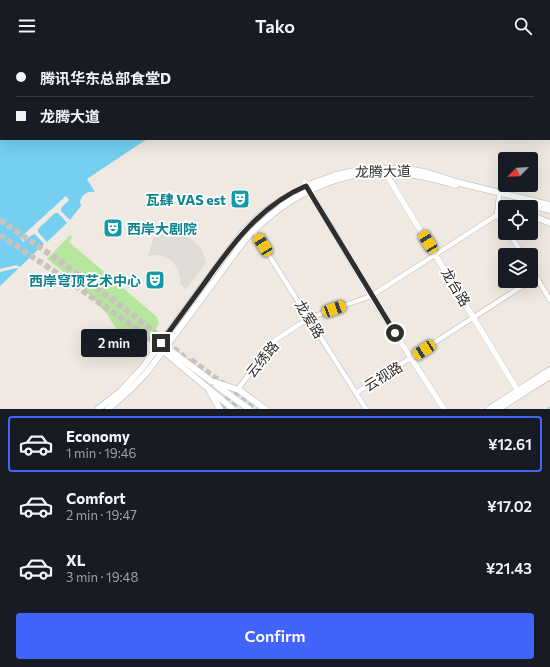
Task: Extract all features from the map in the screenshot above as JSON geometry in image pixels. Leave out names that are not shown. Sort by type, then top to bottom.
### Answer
[{"type":"main road","name":"龙腾大道","points":[[108,409],[140,380],[161,346],[228,250],[245,230],[276,203],[306,186],[374,173],[383,168],[550,205]]},
{"type":"main road","name":"龙腾大道","points":[[98,408],[128,384],[143,367],[233,254],[254,230],[306,186]]},
{"type":"main road","name":"龙腾大道","points":[[499,194],[550,210]]},
{"type":"main road","points":[[538,218],[550,223]]},
{"type":"main road","points":[[161,346],[233,409]]},
{"type":"main road","points":[[161,346],[249,409]]},
{"type":"main road","points":[[489,409],[550,370]]},
{"type":"main road","points":[[498,409],[550,376]]},
{"type":"main road","points":[[197,378],[211,394],[220,409]]},
{"type":"main road","points":[[211,381],[238,389],[265,409]]},
{"type":"street","name":"龙台路","points":[[383,168],[518,391]]},
{"type":"street","points":[[306,186],[372,296],[444,409]]},
{"type":"street","points":[[497,215],[499,194]]},
{"type":"street","name":"云绣路","points":[[238,389],[274,341],[309,318],[372,296],[497,215]]},
{"type":"street","name":"龙爱路","points":[[254,230],[366,409]]},
{"type":"street","points":[[538,280],[550,300]]},
{"type":"street","name":"云视路","points":[[356,393],[520,288]]},
{"type":"green space","points":[[70,235],[72,237],[69,242],[157,317],[159,324],[146,343],[135,337],[125,343],[107,314],[77,282],[47,259]]},
{"type":"shaded area","points":[[158,223],[178,227],[202,249],[206,263],[186,289],[180,284],[180,276],[172,261],[164,256],[148,256]]},
{"type":"water","points":[[0,140],[146,140],[87,179],[95,192],[90,192],[82,196],[80,201],[81,206],[70,220],[61,211],[61,208],[69,200],[66,196],[20,238],[23,242],[35,234],[44,244],[0,286]]},
{"type":"water","points":[[55,213],[58,213],[67,223],[47,242],[38,232],[38,229]]},
{"type":"pier","points":[[16,265],[22,268],[20,270],[17,268],[0,272],[0,269]]},
{"type":"tunnel","points":[[0,220],[74,271],[146,325],[192,364]]},
{"type":"tunnel","points":[[0,235],[79,288],[163,348]]},
{"type":"tunnel","points":[[191,360],[257,409]]},
{"type":"tunnel","points":[[215,398],[227,409]]},
{"type":"tunnel","points":[[224,398],[238,409]]},
{"type":"place","name":"瓦肆 VAS est","points":[[240,199]]},
{"type":"place","name":"西岸大剧院","points":[[113,228]]},
{"type":"place","name":"西岸穹顶艺术中心","points":[[155,280]]},
{"type":"route","points":[[161,343],[228,250],[245,230],[257,218],[281,199],[306,186],[395,333]]}]
